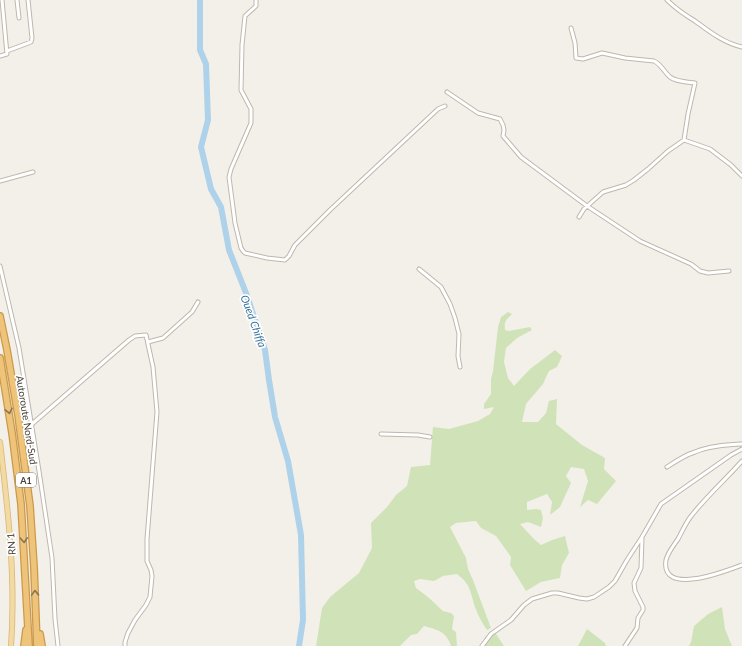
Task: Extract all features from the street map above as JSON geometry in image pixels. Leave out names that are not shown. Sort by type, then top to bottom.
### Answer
[{"type":"highway","name":"Autoroute Nord-Sud","points":[[0,316],[19,423],[30,506],[38,646]]},
{"type":"highway","name":"Autoroute Nord-Sud","points":[[0,358],[12,433],[20,498],[29,646]]},
{"type":"highway","points":[[36,615],[40,627],[42,646]]},
{"type":"highway","points":[[24,646],[28,616]]},
{"type":"main road","name":"RN 1","points":[[0,442],[11,542],[13,590],[11,646]]},
{"type":"street","points":[[0,56],[7,54],[1,4],[2,0]]},
{"type":"street","points":[[17,0],[19,18]]},
{"type":"street","points":[[6,51],[31,42],[32,38],[28,0]]},
{"type":"street","points":[[256,0],[256,6],[245,16],[242,45],[241,90],[251,110],[251,123],[231,169],[230,177],[235,223],[241,248],[245,253],[285,260],[295,245],[330,210],[438,109],[445,106]]},
{"type":"street","points":[[667,0],[685,15],[719,38],[728,43],[742,47]]},
{"type":"street","points":[[571,28],[575,43],[576,58],[583,59],[602,53],[625,58],[654,61],[658,63],[668,76],[673,79],[695,83],[684,140],[668,151],[634,180],[626,185],[603,192],[587,206],[579,217]]},
{"type":"street","points":[[448,92],[478,113],[500,119],[504,130],[503,136],[517,153],[587,206],[640,241],[691,264],[700,271],[708,273],[729,271]]},
{"type":"street","points":[[684,140],[710,149],[731,165],[742,176]]},
{"type":"street","points":[[0,181],[33,172]]},
{"type":"street","points":[[0,266],[19,348],[32,424],[52,558],[58,646]]},
{"type":"street","points":[[419,269],[441,287],[450,304],[459,334],[458,356],[460,367]]},
{"type":"street","points":[[148,342],[163,338],[192,312],[198,302]]},
{"type":"street","points":[[32,424],[129,340],[135,336],[146,335],[153,367],[157,412],[147,539],[147,561],[152,576],[150,597],[128,633],[125,646]]},
{"type":"street","points":[[381,434],[418,435],[430,437]]},
{"type":"street","points":[[667,467],[695,451],[723,445],[742,444]]},
{"type":"street","points":[[482,646],[491,634],[511,620],[524,605],[532,599],[552,593],[558,593],[587,599],[594,597],[609,587],[616,581],[661,504],[731,455],[742,449]]},
{"type":"street","points":[[742,461],[693,514],[666,558],[666,568],[669,575],[678,579],[686,580],[695,579],[742,565]]},
{"type":"street","points":[[625,646],[636,628],[638,618],[643,610],[635,591],[634,583],[641,568],[642,537]]},
{"type":"green space","points":[[508,312],[512,314],[506,321],[505,330],[509,331],[530,327],[532,330],[517,338],[506,348],[504,362],[508,378],[514,386],[530,369],[555,350],[562,356],[557,367],[549,371],[543,384],[526,404],[522,422],[538,422],[546,413],[549,401],[557,399],[556,424],[582,445],[605,458],[604,469],[616,481],[597,504],[588,500],[580,507],[588,481],[584,469],[571,467],[566,476],[571,483],[560,507],[550,515],[552,502],[547,494],[527,502],[527,510],[541,510],[543,518],[541,527],[528,522],[520,524],[541,545],[565,536],[569,553],[562,565],[560,578],[541,582],[526,591],[510,565],[511,557],[496,536],[481,528],[476,521],[456,523],[450,527],[466,558],[468,569],[491,628],[487,630],[483,625],[476,610],[468,585],[457,574],[443,576],[434,581],[420,579],[414,581],[416,588],[443,611],[451,613],[454,616],[452,629],[456,632],[457,646],[451,646],[447,637],[441,632],[424,626],[417,634],[411,635],[400,646],[316,646],[322,608],[330,597],[359,573],[372,548],[371,523],[387,507],[396,495],[407,486],[411,467],[430,465],[433,427],[449,429],[478,421],[490,414],[494,407],[484,409],[484,404],[491,394],[491,379],[498,327],[501,317]]},
{"type":"green space","points":[[722,607],[725,629],[732,646],[689,646],[694,626],[708,614]]},
{"type":"green space","points":[[587,629],[605,643],[606,646],[578,646]]},
{"type":"green space","points":[[494,631],[504,646],[483,646],[485,637]]},
{"type":"waterway","name":"Oued Chiffa","points":[[200,0],[200,50],[206,64],[208,120],[201,147],[211,189],[221,207],[229,250],[246,293],[265,350],[275,417],[288,461],[301,535],[303,620],[299,646]]}]
